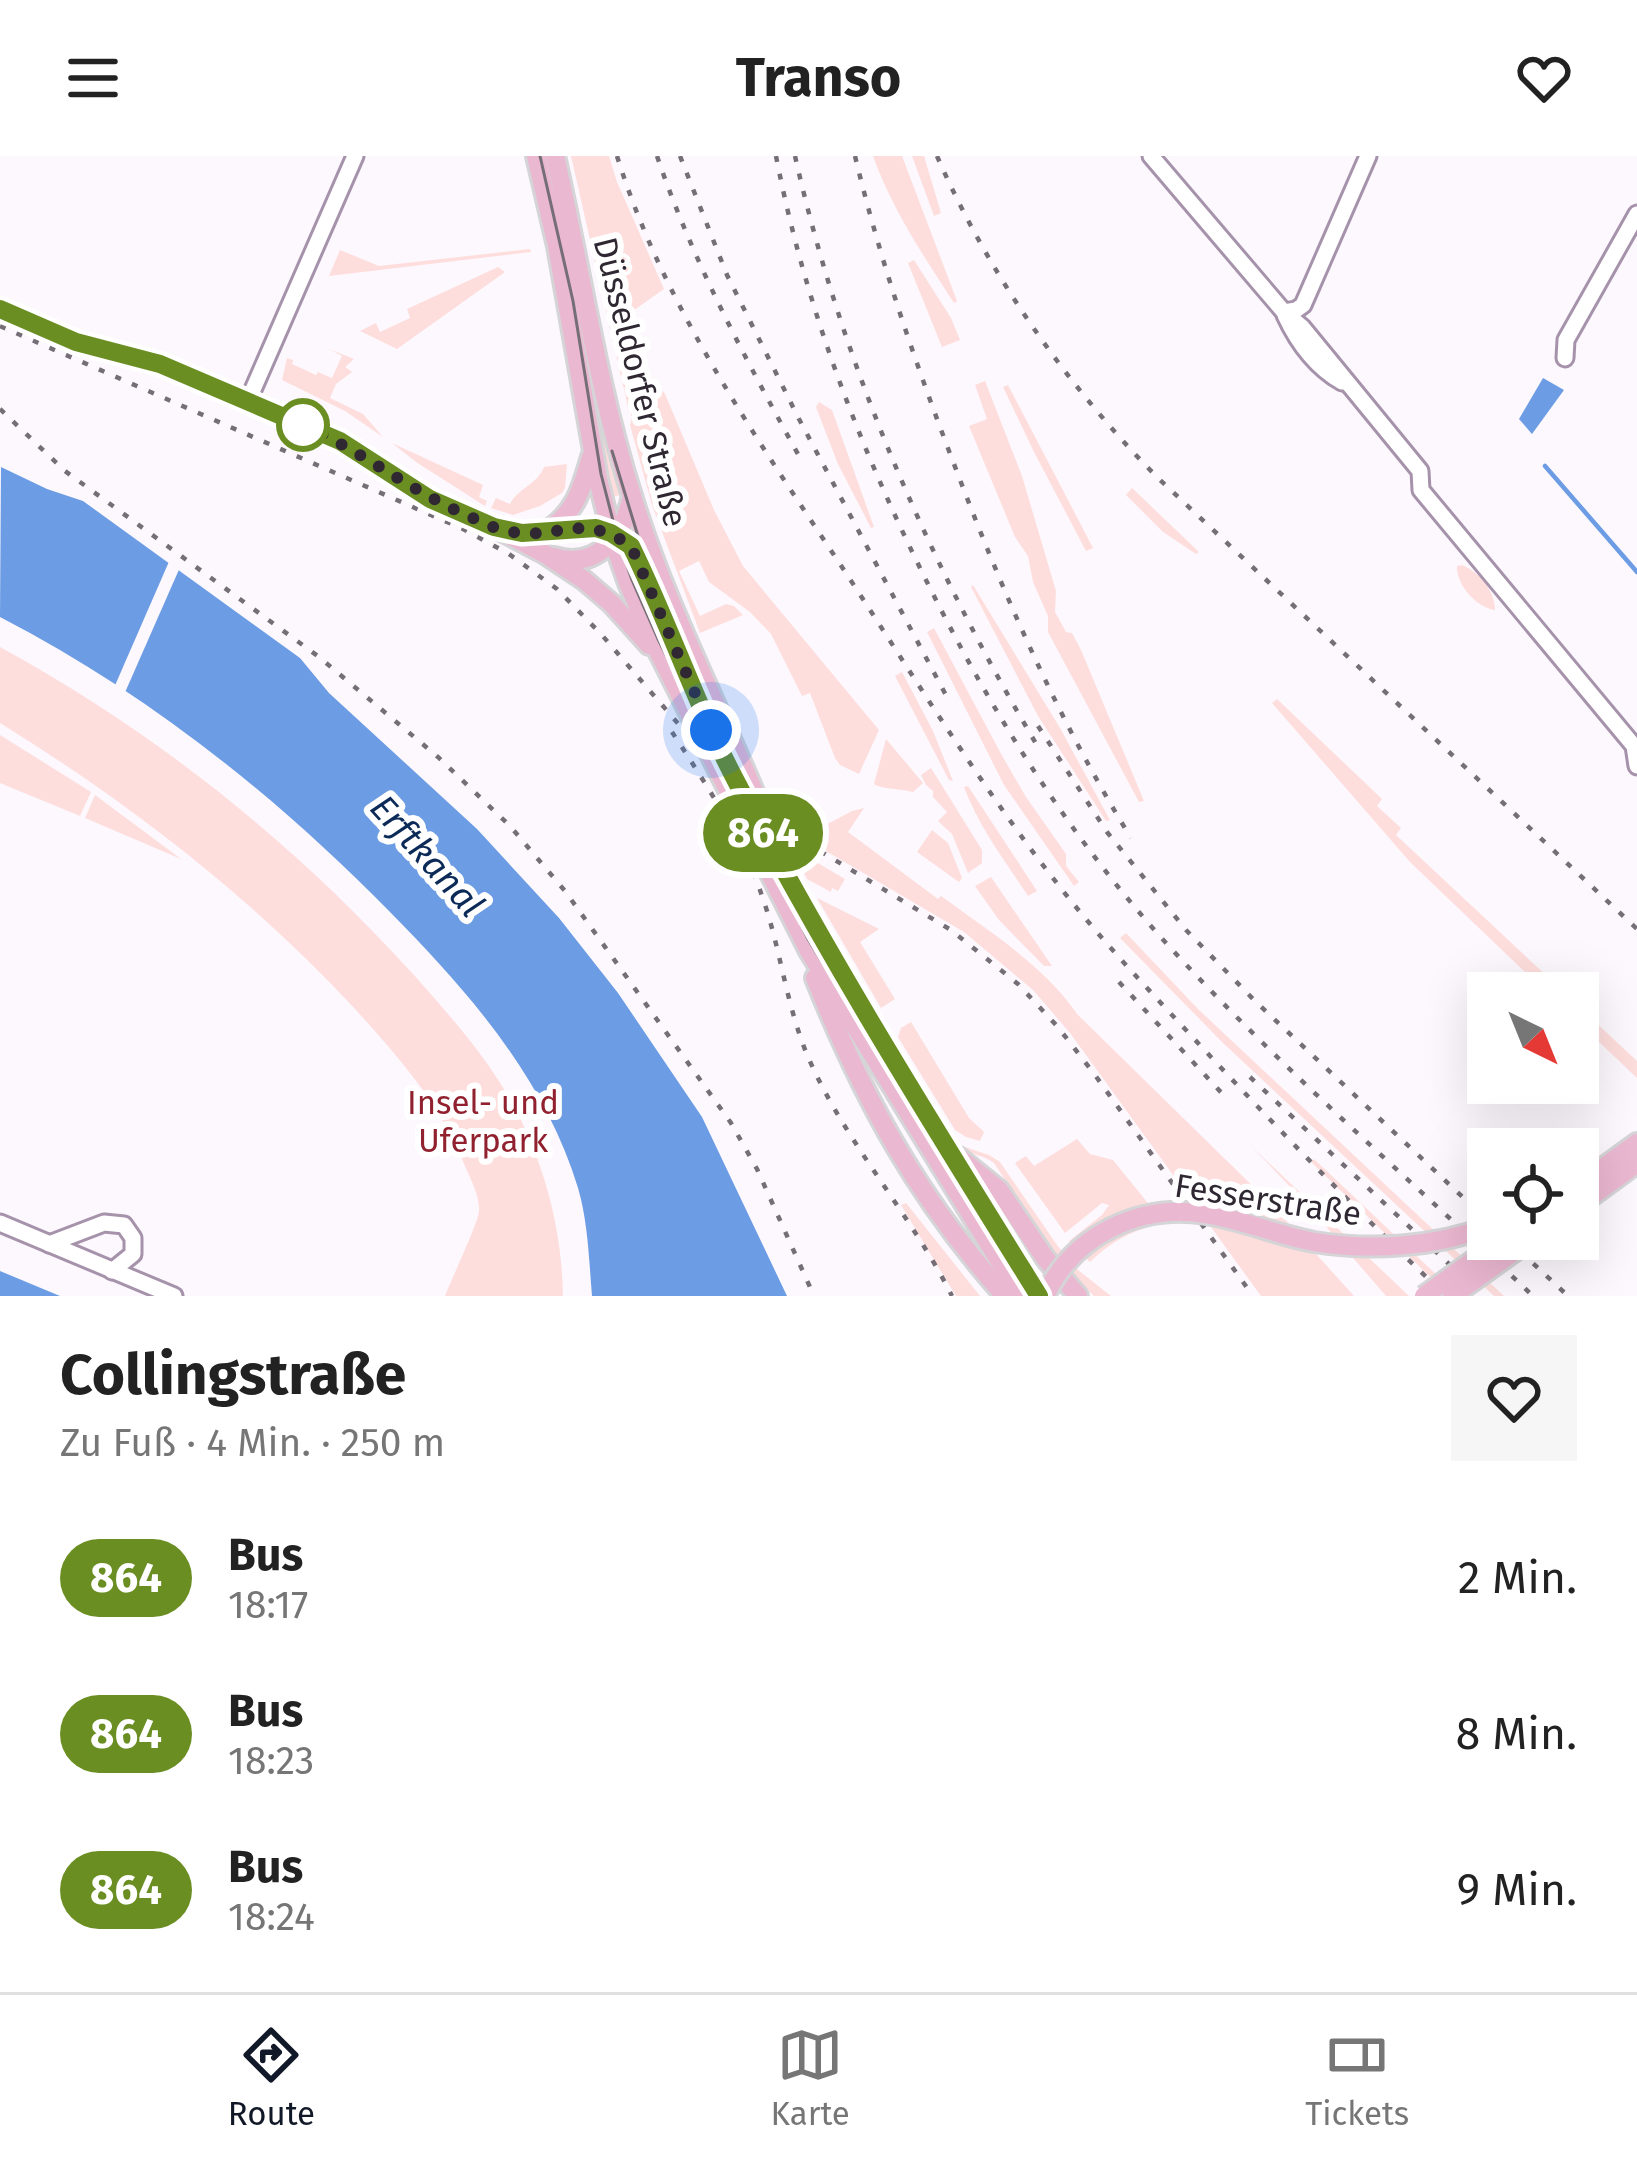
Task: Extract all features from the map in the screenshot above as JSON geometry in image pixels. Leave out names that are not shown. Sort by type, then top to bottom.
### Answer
[{"type":"main road","name":"Düsseldorfer Straße","points":[[536,156],[568,302],[592,451],[628,583],[809,951],[1021,1296]]},
{"type":"main road","name":"Düsseldorfer Straße","points":[[555,156],[632,496],[679,623],[792,884]]},
{"type":"main road","points":[[0,309],[76,342],[160,364],[340,441],[430,499],[494,527],[584,580],[612,604],[668,670]]},
{"type":"main road","points":[[545,531],[564,519],[578,500],[592,451]]},
{"type":"main road","points":[[545,554],[565,561],[603,551],[626,518],[632,496]]},
{"type":"main road","name":"Düsseldorfer Straße","points":[[494,527],[522,533],[596,528],[631,546],[733,777],[823,942],[1042,1296]]},
{"type":"main road","points":[[788,910],[868,1101],[915,1180],[1005,1296]]},
{"type":"main road","points":[[934,1125],[958,1157],[999,1190],[1045,1258],[1078,1296]]},
{"type":"main road","points":[[1599,1171],[1637,1143]]},
{"type":"main road","points":[[1599,1191],[1637,1163]]},
{"type":"main road","name":"Fesserstraße","points":[[1042,1296],[1062,1267],[1090,1240],[1154,1213],[1203,1213],[1303,1239],[1355,1246],[1428,1242],[1467,1232]]},
{"type":"main road","points":[[1424,1296],[1475,1260]]},
{"type":"main road","points":[[1452,1296],[1503,1260]]},
{"type":"street","points":[[248,401],[355,156]]},
{"type":"street","points":[[1151,156],[1302,327],[1420,471],[1421,490],[1634,746],[1637,766]]},
{"type":"street","points":[[1284,312],[1303,304],[1368,156]]},
{"type":"street","points":[[1565,358],[1566,340],[1637,214]]},
{"type":"street","points":[[0,1223],[174,1296]]},
{"type":"street","points":[[49,1244],[104,1223],[124,1226],[133,1238],[133,1254],[112,1270]]},
{"type":"green space","points":[[571,156],[609,156],[664,289],[627,315],[649,373],[628,407]]},
{"type":"green space","points":[[873,156],[902,156],[954,303],[899,213]]},
{"type":"green space","points":[[912,156],[924,156],[941,213],[934,216]]},
{"type":"green space","points":[[530,249],[329,276],[340,250],[379,266]]},
{"type":"green space","points":[[914,260],[960,340],[942,347],[908,263]]},
{"type":"green space","points":[[498,267],[505,272],[397,349],[360,331],[376,323],[380,332],[410,318],[407,309]]},
{"type":"green space","points":[[329,349],[354,359],[345,367],[352,372],[336,384],[330,398],[363,414],[383,437],[345,411],[282,380],[287,358],[316,375],[332,378],[342,356]]},
{"type":"green space","points":[[652,377],[665,394],[743,566],[879,730],[859,774],[835,758],[810,693],[802,696],[771,634],[709,582],[699,561],[679,571],[700,616],[726,604],[743,615],[700,633],[652,505],[630,425],[631,414]]},
{"type":"green space","points":[[985,381],[1022,476],[1056,591],[1055,612],[1081,650],[1144,801],[1139,802],[1048,632],[1048,616],[1028,556],[1015,537],[969,426],[987,419],[975,385]]},
{"type":"green space","points":[[1008,385],[1093,548],[1086,551],[1034,452],[1003,387]]},
{"type":"green space","points":[[596,393],[620,495],[610,498],[591,395]]},
{"type":"green space","points":[[819,402],[832,410],[874,527],[838,464],[816,407]]},
{"type":"green space","points":[[392,443],[483,485],[479,497],[487,501],[485,506],[416,462]]},
{"type":"green space","points":[[567,464],[562,493],[540,506],[513,515],[491,508],[496,498],[510,504],[544,467]]},
{"type":"green space","points":[[1132,488],[1199,552],[1163,532],[1126,495]]},
{"type":"green space","points":[[1457,566],[1485,583],[1495,610],[1481,605],[1464,588]]},
{"type":"green space","points":[[973,585],[1110,820],[1106,821],[1038,716]]},
{"type":"green space","points":[[934,628],[1026,797],[1066,854],[1066,866],[1079,882],[1074,886],[1004,785],[927,632]]},
{"type":"green space","name":"Insel- und Uferpark","points":[[0,647],[114,716],[220,793],[320,880],[441,1006],[495,1075],[527,1134],[556,1225],[563,1296],[445,1296],[479,1205],[452,1138],[429,1099],[356,1010],[232,891],[143,820],[0,723]]},
{"type":"green space","points":[[902,672],[933,731],[953,781],[895,676]]},
{"type":"green space","points":[[1277,699],[1382,799],[1377,806],[1401,828],[1396,835],[1543,972],[1525,972],[1410,862],[1272,703]]},
{"type":"green space","points":[[0,735],[91,792],[80,816],[0,783]]},
{"type":"green space","points":[[886,739],[923,783],[913,792],[874,784]]},
{"type":"green space","points":[[931,768],[982,850],[982,863],[968,873],[952,834],[938,821],[947,812],[921,775]]},
{"type":"green space","points":[[968,786],[1037,891],[1028,896],[1002,857],[970,802],[964,787]]},
{"type":"green space","points":[[95,795],[181,859],[85,818]]},
{"type":"green space","points":[[864,808],[848,832],[1032,965],[1271,1204],[1354,1296],[1261,1296],[1070,1033],[1033,990],[964,932],[819,847],[783,820],[788,815],[820,828]]},
{"type":"green space","points":[[932,830],[948,843],[962,878],[959,882],[917,852]]},
{"type":"green space","points":[[792,848],[845,879],[838,891],[807,879]]},
{"type":"green space","points":[[991,877],[1052,966],[1044,966],[999,920],[975,886]]},
{"type":"green space","points":[[817,898],[879,929],[860,942],[895,999],[881,1008]]},
{"type":"green space","points":[[1126,933],[1198,1009],[1504,1296],[1494,1296],[1223,1043],[1120,938]]},
{"type":"green space","points":[[911,1022],[969,1118],[984,1132],[980,1141],[955,1130],[898,1037],[901,1028]]},
{"type":"green space","points":[[1599,1026],[1637,1061],[1637,1078],[1599,1042]]},
{"type":"green space","points":[[1077,1139],[1090,1154],[1113,1160],[1164,1223],[1124,1237],[1090,1262],[1069,1241],[1109,1205],[1102,1203],[1065,1233],[1015,1163],[1026,1156],[1034,1166]]},
{"type":"green space","points":[[953,1143],[1000,1162],[1057,1245],[1078,1270],[1111,1296],[1094,1296],[1079,1281],[994,1163]]},
{"type":"green space","points":[[1250,1145],[1409,1296],[1386,1296]]},
{"type":"green space","points":[[1314,1159],[1459,1296],[1450,1296],[1311,1162]]},
{"type":"green space","points":[[906,1203],[980,1296],[956,1296],[901,1205]]},
{"type":"water","points":[[1543,378],[1564,390],[1532,434],[1519,419]]},
{"type":"water","name":"Erftkanal","points":[[1,467],[83,501],[300,658],[329,693],[477,829],[559,918],[618,993],[702,1117],[787,1296],[592,1296],[584,1214],[564,1148],[525,1074],[476,1006],[390,912],[255,787],[107,679],[0,617]]},
{"type":"water","points":[[0,1271],[60,1296],[0,1296]]},
{"type":"pier","points":[[171,557],[181,565],[123,697],[113,690]]},
{"type":"waterway","points":[[1545,466],[1637,572]]},
{"type":"tram line","points":[[540,156],[573,301],[601,474],[632,580],[808,939],[1026,1296]]},
{"type":"tram line","points":[[612,451],[641,546],[691,671]]},
{"type":"railway","points":[[617,156],[658,262],[711,363],[1012,823],[1143,984],[1446,1296]]},
{"type":"railway","points":[[657,156],[704,272],[799,456]]},
{"type":"railway","points":[[680,156],[727,275],[948,699]]},
{"type":"railway","points":[[776,156],[819,321],[879,479],[952,631],[1034,771],[1131,903],[1210,990],[1533,1296]]},
{"type":"railway","points":[[795,156],[837,311],[893,461],[961,606],[1038,747]]},
{"type":"railway","points":[[855,156],[903,322],[980,531],[1060,709],[1131,838]]},
{"type":"railway","points":[[937,156],[1006,286],[1062,367],[1125,443],[1637,929]]},
{"type":"railway","points":[[0,326],[463,529],[509,554],[557,589],[681,727],[805,842],[951,930],[1018,984],[1095,1075],[1253,1296]]},
{"type":"railway","points":[[0,409],[65,471],[319,657],[438,757],[510,826],[565,891],[731,1123],[814,1296]]},
{"type":"railway","points":[[1038,726],[1107,832],[1186,930],[1467,1201]]},
{"type":"railway","points":[[672,732],[754,873],[799,1032],[821,1084],[952,1296]]},
{"type":"railway","points":[[1119,982],[1229,1101]]},
{"type":"railway","points":[[1250,1077],[1483,1296]]},
{"type":"railway","points":[[1529,1260],[1568,1296]]},
{"type":"bus line","name":"864","points":[[0,309],[76,342],[160,364],[340,441],[430,499],[494,527],[522,533],[596,528],[631,546],[700,706],[765,836],[841,971],[1039,1296]]},
{"type":"route","points":[[303,425],[340,441],[430,499],[494,527],[522,533],[596,528],[631,546],[711,730]]}]
